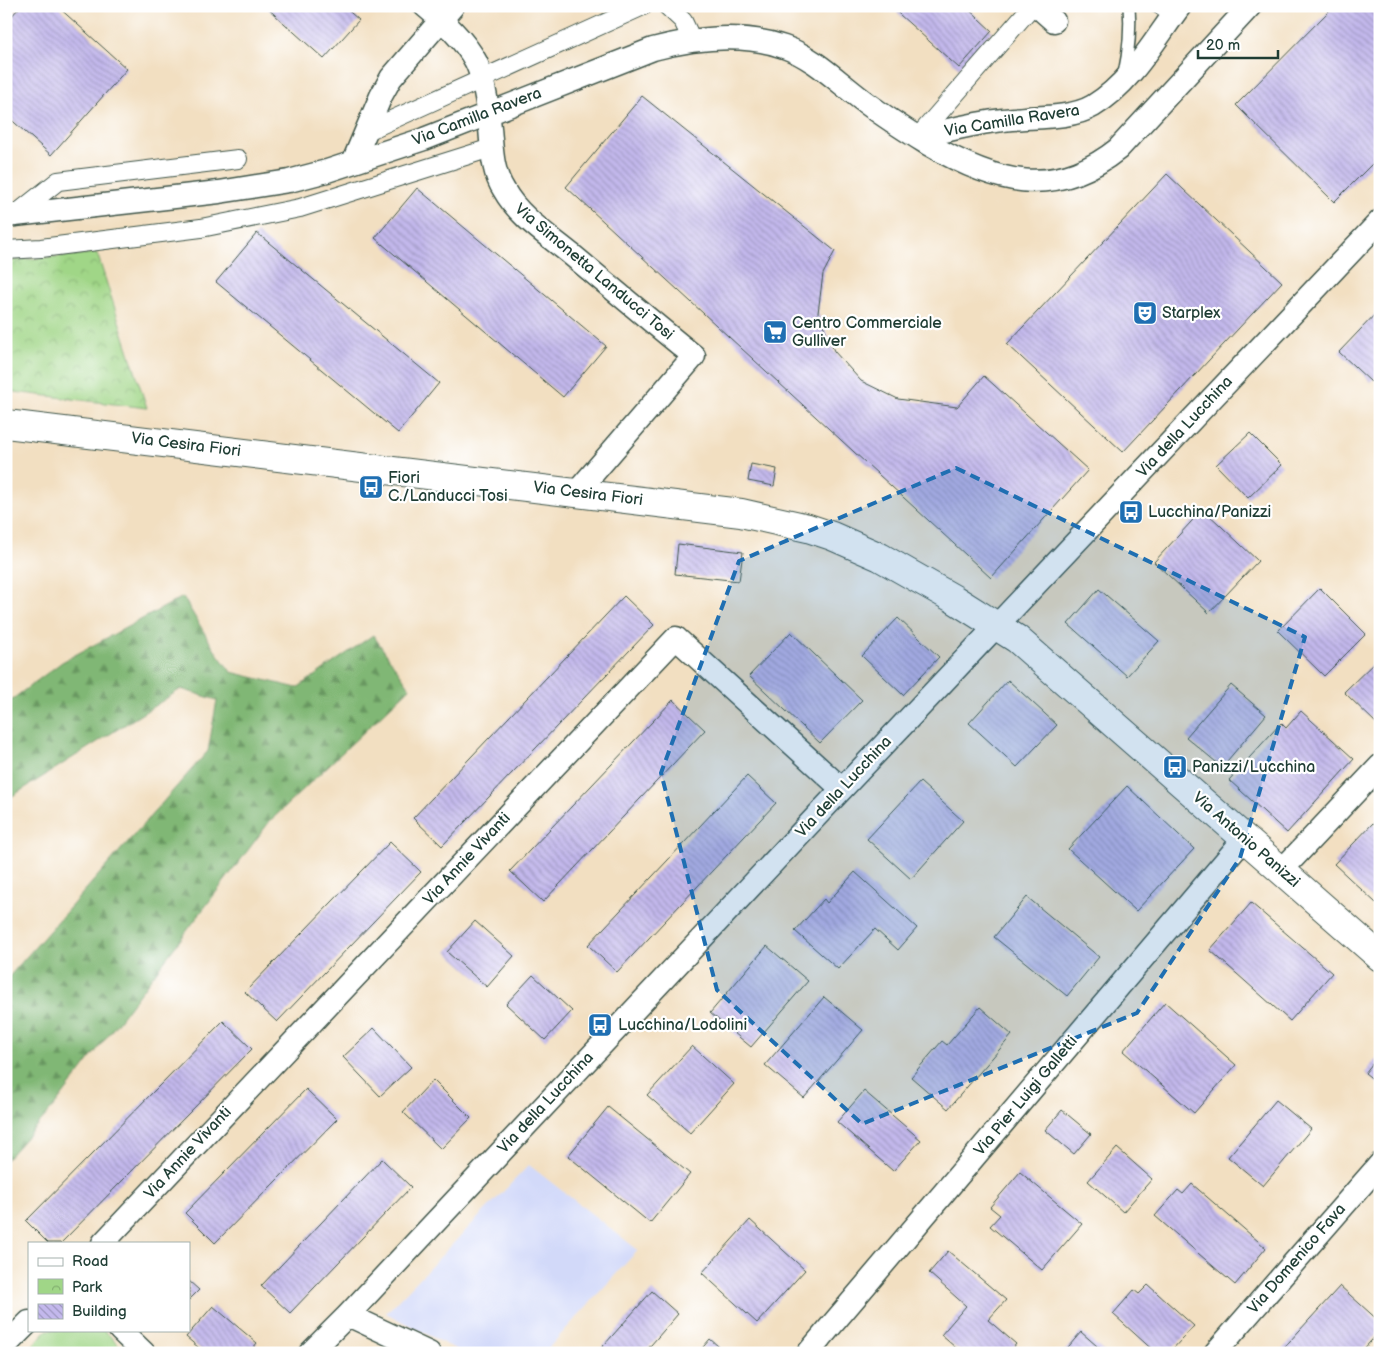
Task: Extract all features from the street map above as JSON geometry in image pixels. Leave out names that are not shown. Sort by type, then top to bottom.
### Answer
[{"type":"street","points":[[365,132],[643,6]]},
{"type":"street","points":[[668,6],[683,20],[692,40]]},
{"type":"street","points":[[918,137],[1032,6]]},
{"type":"street","points":[[1037,6],[1054,21]]},
{"type":"street","name":"Via Camilla Ravera","points":[[10,216],[219,192],[327,171],[424,139],[653,49],[692,40],[727,38],[745,39],[784,46],[804,56],[867,104],[918,137],[971,167],[1004,178],[1022,181],[1039,181],[1064,177],[1086,170],[1103,161],[1118,149],[1250,6]]},
{"type":"street","name":"Via Camilla Ravera","points":[[918,137],[1002,120],[1076,113],[1092,107],[1122,84],[1169,10]]},
{"type":"street","points":[[353,162],[380,96],[440,11]]},
{"type":"street","name":"Via Simonetta Landucci Tosi","points":[[440,11],[466,46],[482,78],[491,148],[499,181],[510,200],[694,356],[577,492]]},
{"type":"street","points":[[6,250],[41,248],[201,228],[300,208],[332,191],[491,148]]},
{"type":"street","points":[[10,216],[58,180],[238,159]]},
{"type":"street","name":"Via della Lucchina","points":[[310,1353],[348,1316],[842,789],[1380,221]]},
{"type":"street","name":"Via Cesira Fiori","points":[[6,424],[741,513],[808,528],[832,536],[880,557],[998,626]]},
{"type":"street","name":"Via Antonio Panizzi","points":[[998,626],[1017,639],[1380,957]]},
{"type":"street","name":"Via Annie Vivanti","points":[[104,1242],[676,638],[842,789]]},
{"type":"street","points":[[1281,872],[1380,766]]},
{"type":"street","name":"Via Pier Luigi Galletti","points":[[808,1353],[1244,839]]},
{"type":"street","name":"Via Domenico Fava","points":[[1214,1353],[1380,1164]]},
{"type":"street","points":[[348,1316],[429,1353]]},
{"type":"street","points":[[6,1346],[28,1323]]},
{"type":"street","points":[[122,1332],[144,1353]]},
{"type":"lane","points":[[1122,84],[1131,24],[1129,6]]},
{"type":"highlighted area","points":[[956,468],[1305,637],[1240,858],[1137,1013],[862,1124],[717,990],[661,773],[739,561]]},
{"type":"shaded area","points":[[529,1165],[638,1250],[544,1353],[463,1353],[386,1313]]},
{"type":"green space","points":[[97,253],[147,408],[6,391],[6,261]]},
{"type":"green space","points":[[183,597],[214,649],[231,672],[297,688],[373,635],[410,688],[270,821],[56,1104],[6,1160],[6,980],[208,751],[217,700],[181,689],[6,800],[6,704],[62,662]]},
{"type":"green space","points":[[45,1332],[106,1332],[127,1353],[26,1353]]},
{"type":"building","points":[[21,6],[57,6],[127,69],[51,155],[6,115],[6,22]]},
{"type":"building","points":[[265,6],[343,6],[359,20],[324,59]]},
{"type":"building","points":[[890,6],[965,6],[992,31],[959,68]]},
{"type":"building","points":[[1334,6],[1380,6],[1380,156],[1334,202],[1236,105]]},
{"type":"building","name":"Centro Commerciale Gulliver","points":[[642,96],[835,251],[823,274],[818,313],[834,351],[861,381],[898,399],[957,407],[984,376],[1088,470],[991,578],[566,187]]},
{"type":"building","name":"Starplex","points":[[1167,174],[1282,282],[1123,452],[1007,344]]},
{"type":"building","points":[[417,188],[606,346],[563,397],[375,238]]},
{"type":"building","points":[[257,233],[439,383],[398,433],[216,282]]},
{"type":"building","points":[[1380,309],[1380,373],[1371,382],[1339,352]]},
{"type":"building","points":[[1250,433],[1282,465],[1248,498],[1216,465]]},
{"type":"building","points":[[751,464],[777,469],[774,486],[748,481]]},
{"type":"building","points":[[1203,509],[1258,561],[1209,613],[1154,562]]},
{"type":"building","points":[[678,544],[743,552],[739,581],[675,574]]},
{"type":"building","points":[[1320,588],[1366,634],[1324,676],[1278,631]]},
{"type":"building","points":[[1099,589],[1159,641],[1127,676],[1068,624]]},
{"type":"building","points":[[624,596],[654,625],[442,846],[413,818]]},
{"type":"building","points":[[898,618],[939,657],[903,695],[862,656]]},
{"type":"building","points":[[791,632],[862,700],[820,743],[749,676]]},
{"type":"building","points":[[1380,657],[1380,727],[1344,692]]},
{"type":"building","points":[[1008,680],[1057,725],[1017,767],[969,723]]},
{"type":"building","points":[[1231,685],[1266,715],[1222,767],[1186,737]]},
{"type":"building","points":[[673,700],[705,730],[543,902],[510,871]]},
{"type":"building","points":[[1301,711],[1354,759],[1287,833],[1229,780],[1281,723],[1286,728]]},
{"type":"building","points":[[747,776],[776,803],[617,972],[588,945]]},
{"type":"building","points":[[920,782],[963,821],[911,879],[867,839]]},
{"type":"building","points":[[1127,786],[1194,849],[1136,911],[1068,849]]},
{"type":"building","points":[[1373,823],[1380,829],[1380,899],[1376,903],[1334,864]]},
{"type":"building","points":[[390,842],[421,872],[277,1022],[245,992]]},
{"type":"building","points":[[855,872],[917,928],[898,950],[875,929],[838,969],[795,931],[824,899],[827,903]]},
{"type":"building","points":[[1027,897],[1099,957],[1067,996],[994,937]]},
{"type":"building","points":[[1251,903],[1332,973],[1290,1021],[1210,950]]},
{"type":"building","points":[[475,921],[514,956],[487,987],[447,952]]},
{"type":"building","points":[[767,946],[808,981],[751,1047],[710,1013]]},
{"type":"building","points":[[533,975],[572,1011],[545,1040],[506,1004]]},
{"type":"building","points":[[824,997],[863,1030],[804,1098],[765,1065]]},
{"type":"building","points":[[1165,1002],[1236,1065],[1194,1113],[1123,1051]]},
{"type":"building","points":[[980,1007],[1012,1035],[948,1109],[911,1077],[942,1041],[947,1045]]},
{"type":"building","points":[[223,1021],[252,1049],[62,1242],[47,1242],[26,1221]]},
{"type":"building","points":[[374,1028],[411,1067],[380,1096],[343,1057]]},
{"type":"building","points":[[692,1046],[734,1084],[690,1133],[647,1095]]},
{"type":"building","points":[[1380,1054],[1380,1085],[1365,1073]]},
{"type":"building","points":[[433,1080],[471,1118],[441,1149],[403,1112]]},
{"type":"building","points":[[306,1089],[337,1119],[215,1243],[185,1213]]},
{"type":"building","points":[[864,1091],[921,1140],[893,1171],[837,1122]]},
{"type":"building","points":[[1276,1100],[1311,1129],[1263,1186],[1228,1157]]},
{"type":"building","points":[[608,1107],[690,1174],[650,1223],[568,1156]]},
{"type":"building","points":[[1062,1110],[1091,1134],[1074,1154],[1045,1130]]},
{"type":"building","points":[[1117,1148],[1152,1179],[1123,1212],[1088,1181]]},
{"type":"building","points":[[382,1159],[411,1187],[290,1313],[261,1286]]},
{"type":"building","points":[[1020,1172],[1082,1224],[1042,1270],[990,1226],[1000,1215],[990,1207]]},
{"type":"building","points":[[1192,1184],[1266,1248],[1235,1285],[1155,1216],[1178,1190],[1183,1194]]},
{"type":"building","points":[[750,1220],[805,1270],[757,1323],[702,1273]]},
{"type":"building","points":[[948,1251],[1006,1300],[988,1320],[1016,1344],[1009,1353],[962,1353],[941,1335],[966,1306],[929,1273]]},
{"type":"building","points":[[190,1282],[199,1290],[190,1299]]},
{"type":"building","points":[[1148,1285],[1194,1326],[1169,1353],[1156,1353],[1113,1314],[1134,1290],[1139,1294]]},
{"type":"building","points":[[1340,1286],[1380,1322],[1380,1331],[1360,1353],[1279,1353]]},
{"type":"building","points":[[652,1291],[678,1314],[644,1353],[597,1353]]},
{"type":"building","points":[[213,1306],[257,1343],[249,1353],[205,1353],[186,1337]]},
{"type":"building","points":[[1081,1332],[1105,1353],[1063,1353]]},
{"type":"building","points":[[710,1339],[726,1353],[698,1353]]},
{"type":"place","name":"Starplex","points":[[1145,313]]},
{"type":"place","name":"Centro Commerciale Gulliver","points":[[775,332]]},
{"type":"place","name":"Fiori C./Landucci Tosi","points":[[371,487]]},
{"type":"place","name":"Lucchina/Panizzi","points":[[1131,512]]},
{"type":"place","name":"Panizzi/Lucchina","points":[[1175,767]]},
{"type":"place","name":"Lucchina/Lodolini","points":[[600,1025]]}]
